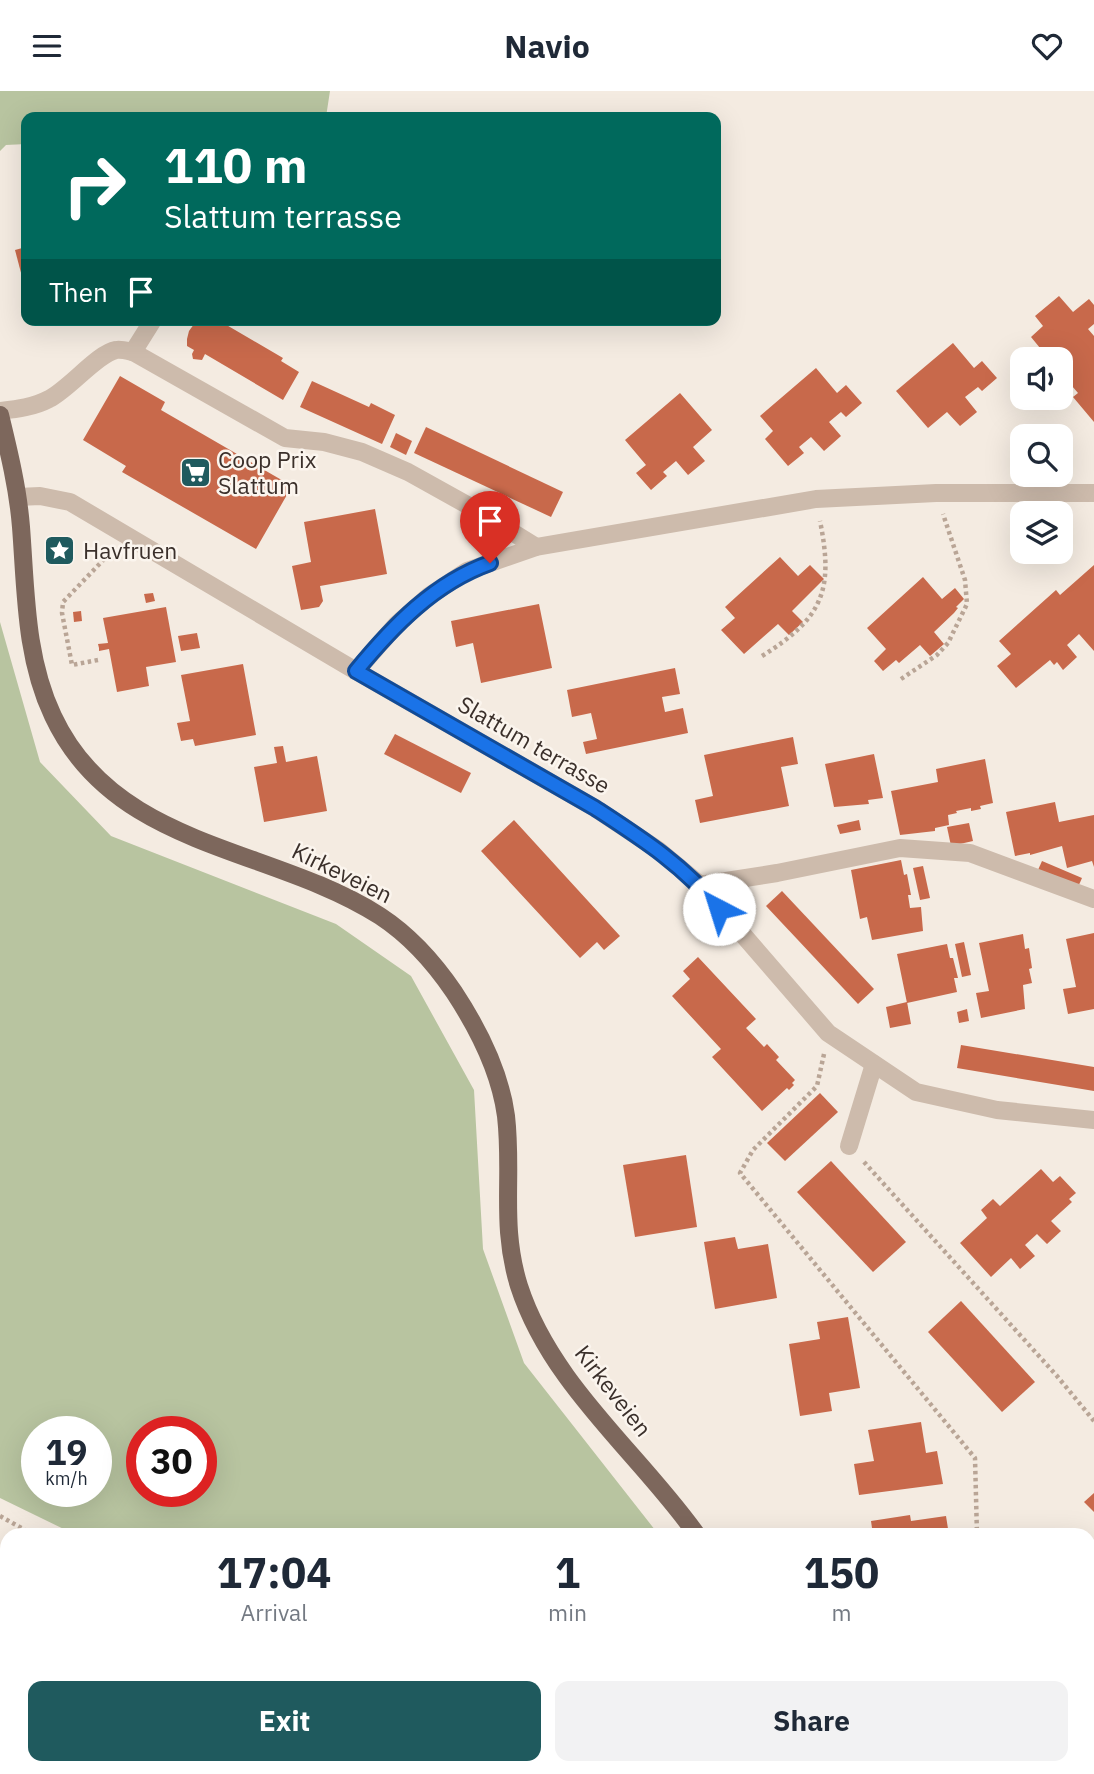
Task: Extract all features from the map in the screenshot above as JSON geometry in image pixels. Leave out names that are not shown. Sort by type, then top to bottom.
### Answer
[{"type":"main road","name":"Kirkeveien","points":[[0,413],[18,497],[27,615],[37,671],[60,732],[87,768],[121,799],[163,825],[206,844],[293,874],[345,897],[383,918],[420,950],[451,988],[487,1051],[503,1098],[508,1141],[508,1242],[520,1290],[530,1313],[573,1384],[691,1528]]},
{"type":"street","points":[[133,352],[149,326]]},
{"type":"street","points":[[0,413],[48,400],[76,381],[96,361],[115,350],[133,352],[285,438],[324,442],[362,451],[408,472],[536,547]]},
{"type":"street","points":[[356,671],[397,624],[429,596],[467,571],[536,547],[816,499],[936,493],[1094,493]]},
{"type":"street","name":"Slattum terrasse","points":[[18,497],[40,496],[70,502],[595,808],[658,850],[700,885],[828,1033],[916,1092],[997,1110],[1094,1120]]},
{"type":"street","points":[[700,885],[900,848],[970,853],[1094,899]]},
{"type":"street","points":[[849,1146],[874,1064]]},
{"type":"path","points":[[901,679],[937,655],[948,643],[967,604],[965,580],[936,493]]},
{"type":"path","points":[[762,656],[789,639],[808,619],[827,578],[827,552],[816,499]]},
{"type":"path","points":[[98,660],[72,665],[62,613],[63,602],[117,545]]},
{"type":"path","points":[[828,1033],[817,1086],[753,1150],[740,1173],[975,1458],[977,1528]]},
{"type":"path","points":[[849,1146],[1057,1376],[1094,1421]]},
{"type":"path","points":[[0,1516],[21,1528]]},
{"type":"green space","points":[[0,91],[330,91],[327,112],[21,112],[21,144],[6,145],[0,151]]},
{"type":"green space","points":[[0,622],[40,762],[111,836],[336,924],[411,976],[474,1090],[483,1249],[524,1363],[654,1528],[62,1528],[0,1498]]},
{"type":"building","points":[[21,248],[21,273],[15,250]]},
{"type":"building","points":[[1059,296],[1073,312],[1089,299],[1094,305],[1094,324],[1088,329],[1094,336],[1094,422],[1073,397],[1078,393],[1073,387],[1073,347],[1039,347],[1031,337],[1043,326],[1035,316]]},
{"type":"building","points":[[193,326],[228,326],[283,358],[281,361],[299,372],[283,400],[205,354],[202,360],[193,359],[194,350],[187,346],[189,331]]},
{"type":"building","points":[[953,343],[974,368],[982,361],[997,378],[982,391],[978,387],[965,397],[977,412],[960,426],[947,412],[928,428],[896,391]]},
{"type":"building","points":[[816,368],[837,393],[846,385],[862,403],[846,417],[841,412],[829,422],[841,436],[824,451],[811,437],[799,447],[804,453],[788,466],[765,439],[773,431],[760,416]]},
{"type":"building","points":[[120,376],[165,402],[161,410],[292,486],[256,549],[122,472],[126,466],[83,440]]},
{"type":"building","points":[[312,381],[369,407],[371,403],[395,415],[382,444],[300,407]]},
{"type":"building","points":[[680,393],[712,430],[693,447],[705,461],[688,475],[676,461],[663,472],[667,476],[651,490],[636,473],[646,465],[625,440]]},
{"type":"building","points":[[426,427],[563,492],[551,517],[414,453]]},
{"type":"building","points":[[396,433],[412,441],[406,455],[390,447]]},
{"type":"building","points":[[375,509],[387,574],[320,586],[323,601],[319,607],[301,610],[292,566],[311,562],[304,522]]},
{"type":"building","points":[[780,557],[798,576],[810,565],[824,579],[792,611],[803,622],[789,635],[778,624],[744,654],[721,630],[735,618],[725,607]]},
{"type":"building","points":[[1094,565],[1094,651],[1079,634],[1067,645],[1077,657],[1063,670],[1057,662],[1054,665],[1050,660],[1016,688],[997,666],[1011,654],[999,641],[1056,590],[1060,595]]},
{"type":"building","points":[[923,577],[942,599],[955,588],[964,599],[934,632],[944,644],[930,656],[920,645],[899,663],[896,660],[883,671],[874,661],[886,649],[867,628]]},
{"type":"building","points":[[153,593],[155,601],[146,603],[144,594]]},
{"type":"building","points":[[539,604],[552,668],[481,683],[473,643],[456,647],[451,621]]},
{"type":"building","points":[[166,607],[176,662],[146,667],[149,686],[117,692],[109,649],[99,651],[98,644],[108,643],[103,618]]},
{"type":"building","points":[[81,611],[82,621],[74,622],[73,612]]},
{"type":"building","points":[[197,633],[200,648],[181,651],[178,636]]},
{"type":"building","points":[[243,664],[256,735],[195,746],[193,739],[181,741],[177,723],[190,721],[181,675]]},
{"type":"building","points":[[675,668],[680,694],[662,697],[665,712],[683,708],[688,733],[586,754],[583,742],[597,739],[591,713],[572,717],[567,690]]},
{"type":"building","points":[[395,734],[471,773],[461,793],[384,754]]},
{"type":"building","points":[[793,737],[798,764],[781,767],[789,806],[700,823],[695,800],[713,796],[704,755]]},
{"type":"building","points":[[283,746],[286,762],[317,756],[327,811],[264,822],[254,767],[277,763],[274,747]]},
{"type":"building","points":[[874,754],[883,798],[868,800],[869,804],[834,807],[825,764]]},
{"type":"building","points":[[985,759],[993,803],[980,806],[981,809],[956,811],[957,813],[948,815],[949,825],[935,828],[935,831],[900,835],[891,791],[938,782],[936,769]]},
{"type":"building","points":[[1055,802],[1059,822],[1094,815],[1094,867],[1092,861],[1067,868],[1062,846],[1030,855],[1015,856],[1006,812]]},
{"type":"building","points":[[514,820],[620,936],[604,950],[597,942],[580,958],[481,851]]},
{"type":"building","points":[[859,820],[861,830],[840,834],[837,825]]},
{"type":"building","points":[[969,823],[973,841],[951,846],[947,827]]},
{"type":"building","points":[[901,860],[911,895],[908,895],[910,908],[921,907],[923,931],[872,940],[867,917],[860,919],[851,870]]},
{"type":"building","points":[[1042,861],[1082,878],[1078,887],[1038,870]]},
{"type":"building","points":[[923,866],[930,898],[920,900],[913,868]]},
{"type":"building","points":[[782,891],[874,989],[858,1004],[766,906]]},
{"type":"building","points":[[1094,933],[1094,1009],[1068,1014],[1063,989],[1076,987],[1066,939]]},
{"type":"building","points":[[1023,934],[1025,949],[1029,948],[1032,968],[1029,969],[1032,983],[1023,985],[1025,1009],[981,1018],[976,993],[989,991],[979,943]]},
{"type":"building","points":[[964,942],[971,975],[962,977],[955,944]]},
{"type":"building","points":[[947,944],[958,978],[954,978],[957,992],[907,1003],[897,954]]},
{"type":"building","points":[[698,957],[756,1019],[746,1028],[764,1047],[767,1044],[779,1057],[776,1060],[795,1080],[789,1090],[787,1088],[762,1111],[712,1057],[721,1049],[672,996],[690,979],[683,971]]},
{"type":"building","points":[[907,1002],[911,1024],[890,1028],[886,1007]]},
{"type":"building","points":[[967,1009],[969,1021],[959,1023],[957,1012]]},
{"type":"building","points":[[961,1045],[1094,1067],[1094,1091],[957,1068]]},
{"type":"building","points":[[820,1093],[838,1112],[785,1161],[767,1143]]},
{"type":"building","points":[[686,1155],[697,1227],[635,1237],[623,1165]]},
{"type":"building","points":[[831,1161],[906,1242],[873,1272],[797,1192]]},
{"type":"building","points":[[1041,1169],[1053,1182],[1060,1176],[1076,1193],[1069,1199],[1072,1202],[1051,1221],[1061,1231],[1047,1244],[1037,1234],[1025,1245],[1035,1256],[1020,1269],[1011,1258],[991,1277],[960,1243],[987,1218],[981,1210],[993,1199],[1000,1206]]},
{"type":"building","points":[[735,1237],[738,1249],[768,1244],[777,1298],[715,1309],[704,1242]]},
{"type":"building","points":[[961,1301],[1035,1382],[1002,1412],[928,1332]]},
{"type":"building","points":[[848,1317],[860,1388],[829,1393],[832,1411],[800,1416],[789,1344],[820,1339],[817,1322]]},
{"type":"building","points":[[921,1422],[926,1453],[937,1451],[943,1484],[859,1495],[854,1464],[874,1461],[868,1430]]},
{"type":"building","points":[[1094,1493],[1094,1512],[1084,1502]]},
{"type":"building","points":[[910,1515],[911,1521],[946,1516],[948,1528],[872,1528],[871,1521]]},
{"type":"place","name":"Coop Prix Slattum","points":[[195,473]]},
{"type":"place","name":"Havfruen","points":[[60,551]]},
{"type":"route","points":[[490,563],[467,571],[429,596],[397,624],[356,671],[631,831],[700,885],[719,909]]}]
